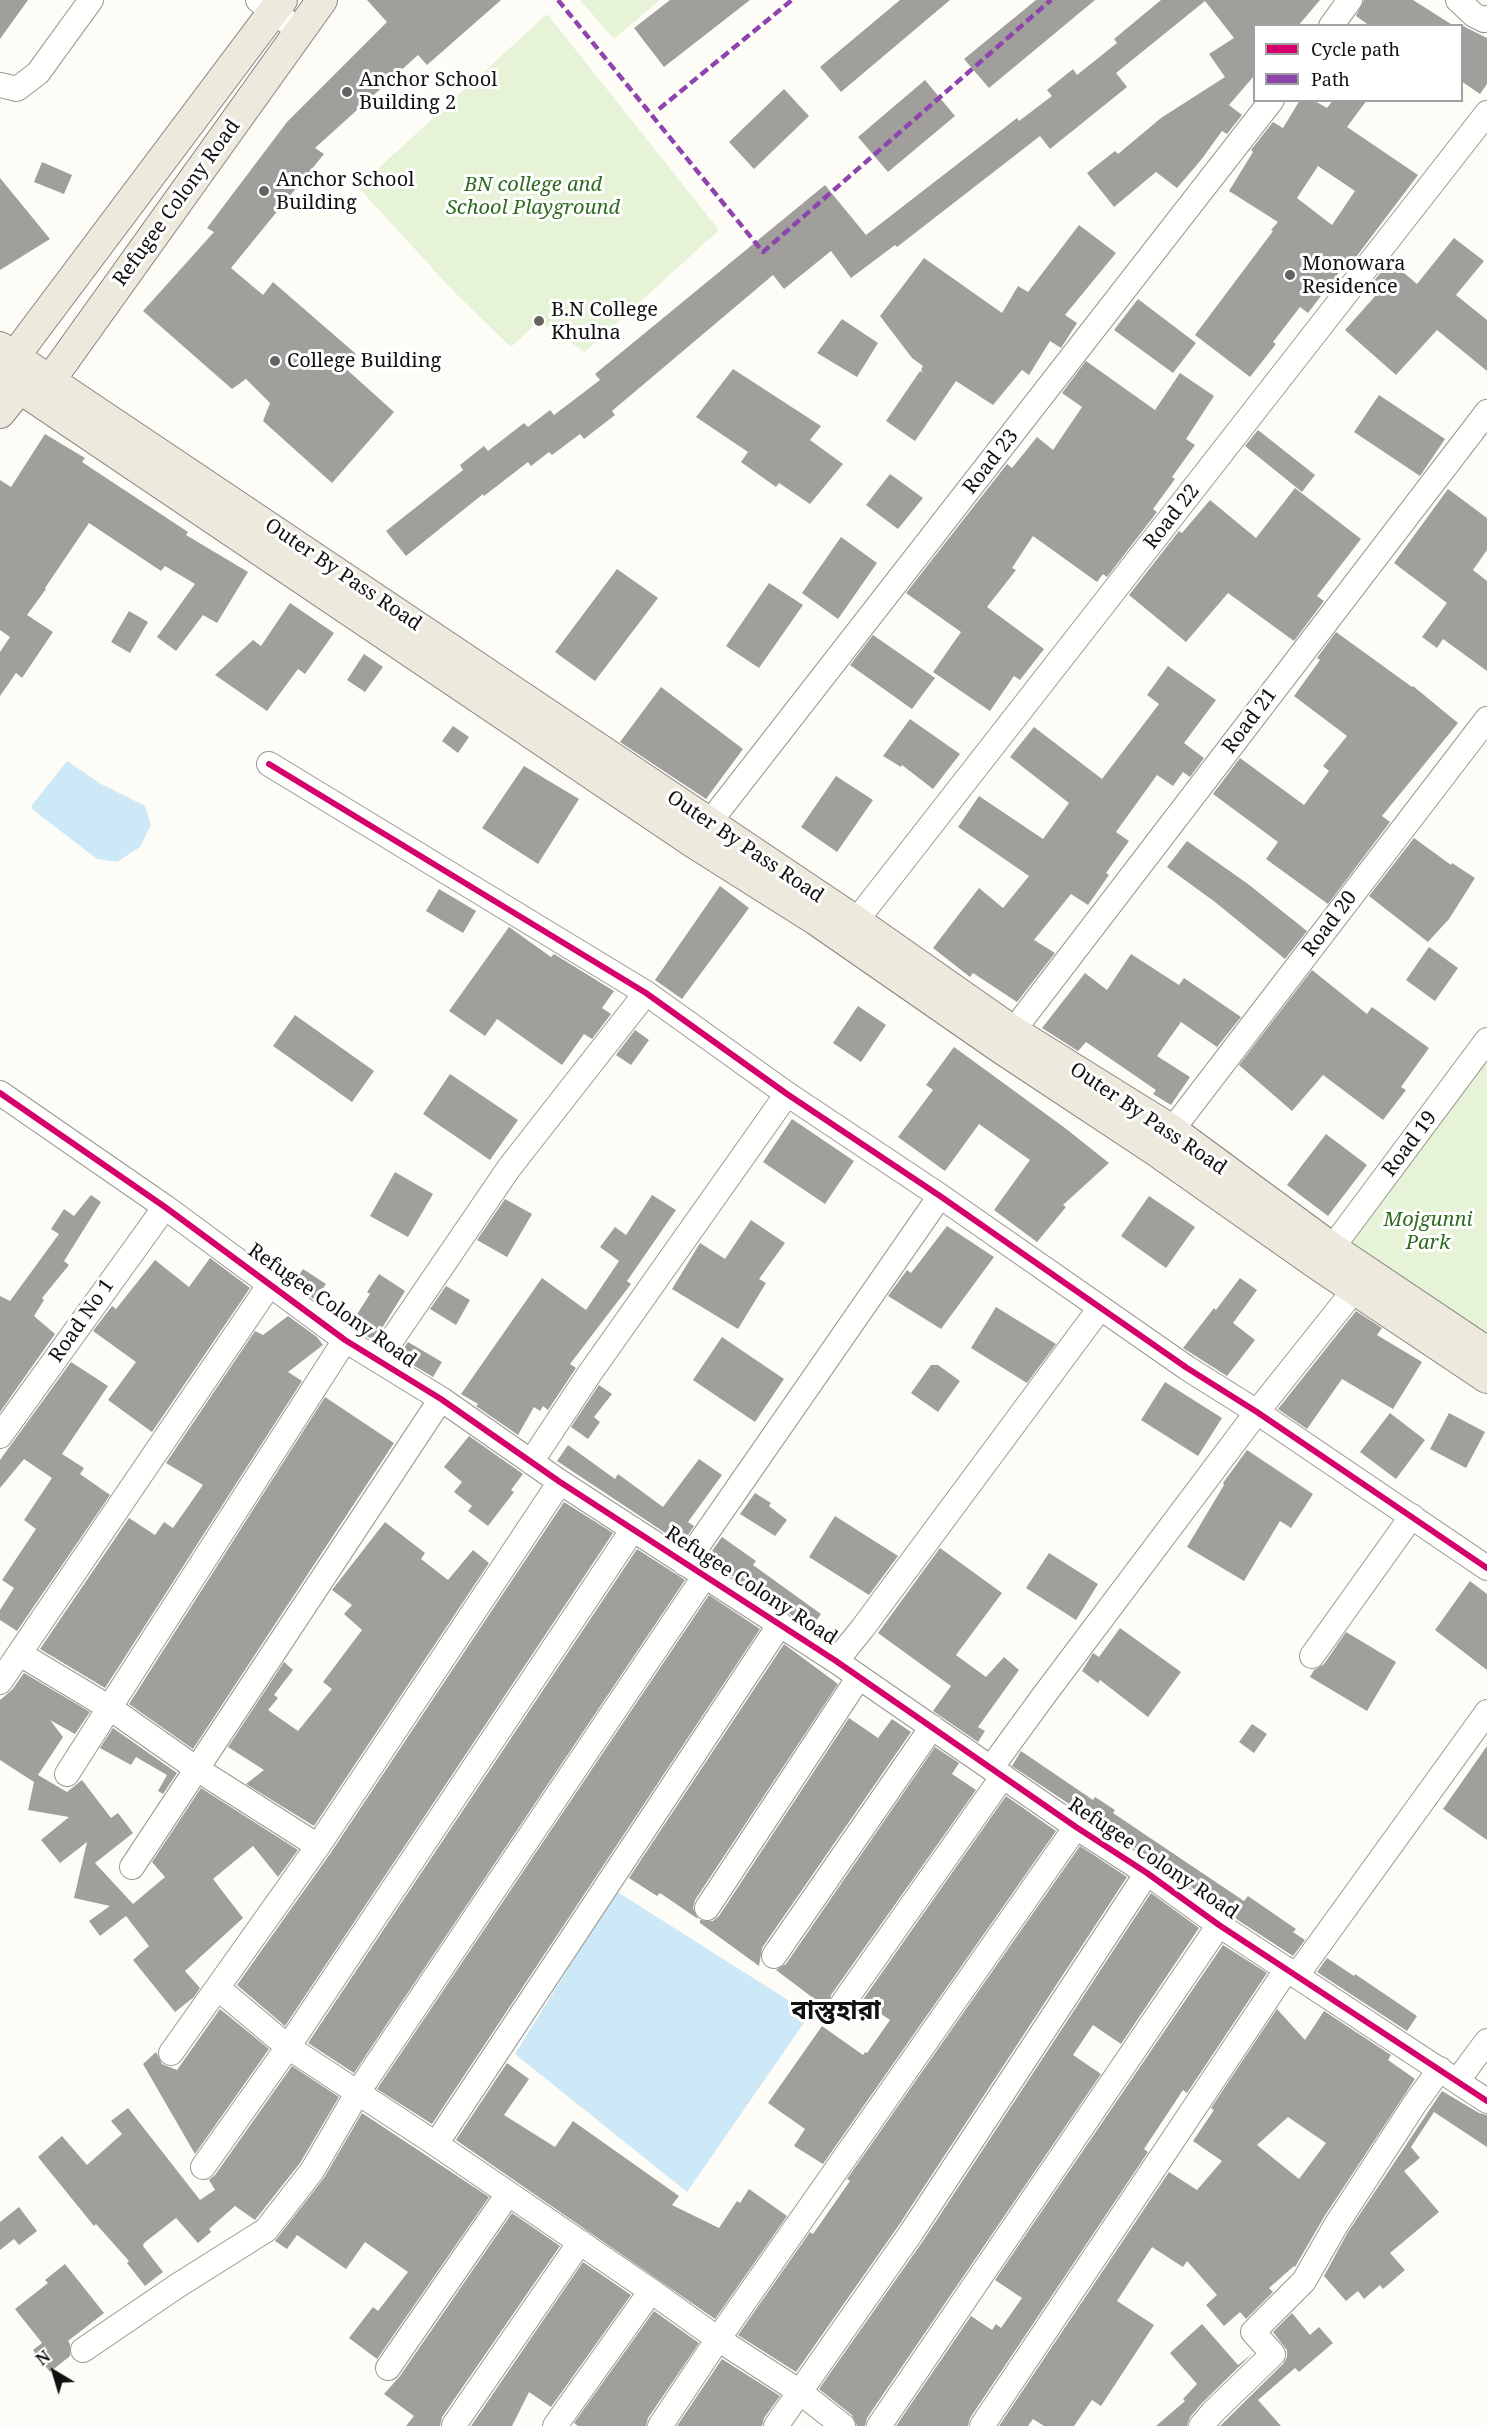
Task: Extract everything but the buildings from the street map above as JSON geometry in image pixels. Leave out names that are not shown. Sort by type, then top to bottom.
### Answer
[{"type":"main road","name":"Refugee Colony Road","points":[[51,379],[322,0]]},
{"type":"main road","name":"Refugee Colony Road","points":[[0,413],[8,367],[272,4]]},
{"type":"main road","points":[[8,367],[51,379]]},
{"type":"main road","name":"Outer By Pass Road","points":[[8,367],[694,843],[816,920],[1487,1378]]},
{"type":"main road","name":"Outer By Pass Road","points":[[51,379],[856,921],[1013,1031],[1172,1130],[1332,1248],[1487,1352]]},
{"type":"street","points":[[0,85],[17,89],[38,73],[91,0]]},
{"type":"street","points":[[1332,24],[1350,0]]},
{"type":"street","points":[[1458,0],[1474,15],[1484,20],[1487,18]]},
{"type":"street","points":[[272,4],[300,31]]},
{"type":"street","name":"Road 23","points":[[709,823],[1270,102]]},
{"type":"street","name":"Road 22","points":[[856,921],[1487,113]]},
{"type":"street","name":"Road 21","points":[[1013,1031],[1487,412]]},
{"type":"street","name":"Road 20","points":[[1172,1130],[1487,719]]},
{"type":"street","points":[[269,764],[646,993],[787,1094],[940,1196],[1187,1368],[1257,1412],[1487,1568]]},
{"type":"street","points":[[378,1360],[509,1168],[646,993]]},
{"type":"street","name":"Road 19","points":[[1332,1248],[1487,1040]]},
{"type":"street","name":"Refugee Colony Road","points":[[0,1094],[165,1207],[345,1340],[441,1399],[694,1571],[836,1661],[1076,1827],[1147,1873],[1219,1925],[1487,2101]]},
{"type":"street","points":[[531,1462],[590,1373],[787,1094]]},
{"type":"street","points":[[83,2350],[177,2286],[266,2230],[312,2171],[358,2092],[694,1571],[940,1196]]},
{"type":"street","name":"Road No 1","points":[[0,1436],[165,1207]]},
{"type":"street","points":[[0,1682],[270,1284]]},
{"type":"street","points":[[843,2003],[997,1772],[1042,1698],[1257,1412],[1355,1289]]},
{"type":"street","points":[[836,1661],[1100,1308]]},
{"type":"street","points":[[67,1774],[345,1340]]},
{"type":"street","points":[[132,1867],[441,1399]]},
{"type":"street","points":[[171,2053],[219,1989],[318,1846],[560,1482]]},
{"type":"street","points":[[1312,1656],[1412,1516]]},
{"type":"street","points":[[203,2167],[288,2047],[633,1529]]},
{"type":"street","points":[[436,2144],[780,1624]]},
{"type":"street","points":[[20,1654],[110,1708],[197,1768],[318,1846]]},
{"type":"street","points":[[707,1908],[859,1677]]},
{"type":"street","points":[[982,2426],[1292,1972],[1487,1712]]},
{"type":"street","points":[[774,1956],[932,1727]]},
{"type":"street","points":[[660,2426],[718,2339],[1076,1827]]},
{"type":"street","points":[[777,2426],[911,2233],[1147,1873]]},
{"type":"street","points":[[879,2426],[1219,1925]]},
{"type":"street","points":[[219,1989],[288,2047],[436,2144],[718,2339],[800,2392],[843,2426]]},
{"type":"street","points":[[1201,2426],[1273,2354],[1253,2332],[1304,2281],[1336,2225],[1414,2105],[1487,2041]]},
{"type":"street","points":[[388,2368],[508,2193]]},
{"type":"street","points":[[454,2425],[580,2242]]},
{"type":"street","points":[[555,2426],[651,2291]]},
{"type":"green space","points":[[580,0],[660,0],[614,39]]},
{"type":"green space","name":"BN college and School Playground","points":[[547,14],[719,230],[585,352],[539,321],[511,347],[455,293],[358,187]]},
{"type":"green space","name":"Mojgunni Park","points":[[1487,1056],[1487,1345],[1343,1249]]},
{"type":"water","points":[[67,761],[101,784],[145,806],[151,825],[140,847],[117,862],[97,859],[32,809],[32,805]]},
{"type":"water","points":[[616,1891],[810,2014],[687,2192],[515,2054]]},
{"type":"marked path","points":[[558,0],[763,252],[1051,0]]},
{"type":"marked path","points":[[659,109],[792,0]]},
{"type":"cycle path","points":[[269,764],[646,993],[787,1094],[940,1196],[1187,1368],[1257,1412],[1487,1568]]},
{"type":"cycle path","points":[[0,1093],[165,1207],[345,1340],[441,1399],[560,1482],[836,1661],[1076,1827],[1147,1873],[1219,1925],[1487,2101]]},
{"type":"place","name":"Anchor School Building 2","points":[[347,92]]},
{"type":"place","name":"Anchor School Building","points":[[264,191]]},
{"type":"place","name":"Monowara Residence","points":[[1290,275]]},
{"type":"place","name":"B.N College Khulna","points":[[539,321]]},
{"type":"place","name":"College Building","points":[[275,361]]},
{"type":"district","name":"বাস্তুহারা","points":[[836,2012]]}]
